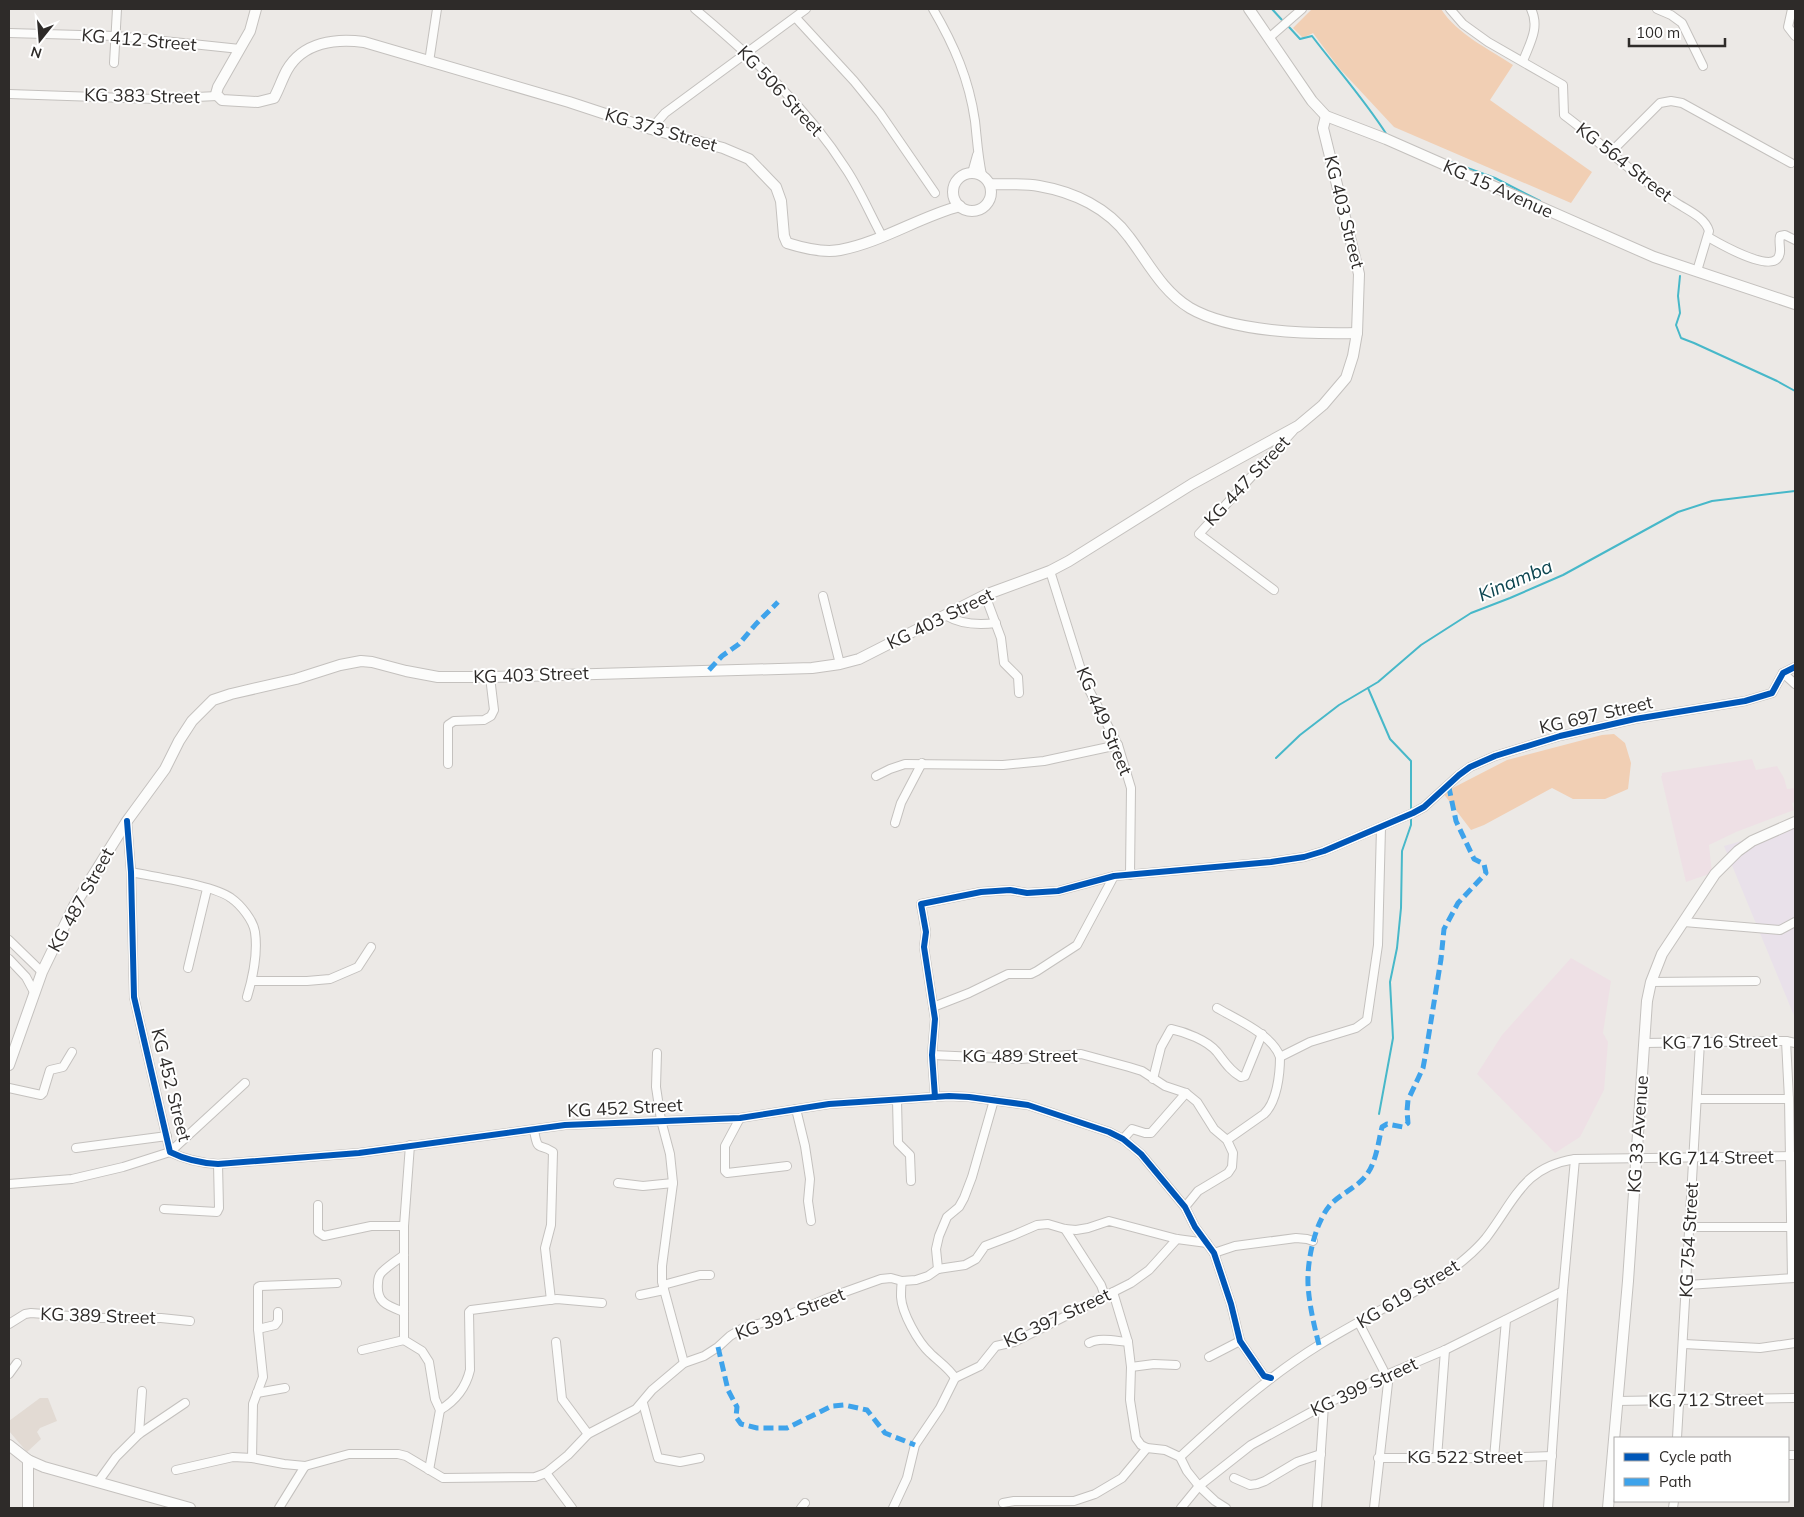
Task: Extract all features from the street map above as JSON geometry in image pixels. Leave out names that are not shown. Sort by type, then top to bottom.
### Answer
[{"type":"main road","points":[[217,96],[218,87],[250,31],[256,9]]},
{"type":"main road","name":"KG 15 Avenue","points":[[1249,9],[1270,37],[1312,101],[1326,116],[1386,139],[1654,257],[1795,304]]},
{"type":"main road","name":"KG 373 Street","points":[[274,98],[288,68],[300,56],[319,44],[347,40],[364,42],[569,102],[651,129],[723,148],[749,159],[776,187],[781,201],[784,236],[787,243],[820,250],[839,250],[882,236]]},
{"type":"main road","name":"KG 383 Street","points":[[217,96],[222,100],[258,102],[274,98]]},
{"type":"main road","name":"KG 403 Street","points":[[213,700],[296,679],[340,664],[361,661],[438,677],[709,670],[757,671],[812,668],[840,664],[860,659],[985,595],[1050,571],[1104,541],[1128,523],[1192,484],[1298,426],[1322,405],[1346,378],[1357,333],[1360,274],[1323,128],[1326,116]]},
{"type":"main road","points":[[976,174],[991,189],[986,205],[978,210],[968,210],[957,201],[953,192],[956,182],[962,175],[976,174]]},
{"type":"main road","points":[[991,189],[1008,184],[1037,186],[1060,191],[1084,200],[1106,213],[1128,236],[1145,262],[1166,288],[1185,304],[1203,314],[1236,323],[1298,332],[1357,333]]},
{"type":"main road","points":[[882,236],[947,210],[957,201]]},
{"type":"main road","name":"KG 487 Street","points":[[9,1064],[42,972],[74,906],[127,821],[165,769],[179,741],[192,722],[213,700]]},
{"type":"main road","name":"KG 33 Avenue","points":[[1608,1508],[1644,1043],[1651,982],[1662,954],[1715,874],[1738,851],[1752,841],[1795,822]]},
{"type":"main road","points":[[9,1445],[28,1460],[44,1467],[190,1508]]},
{"type":"main road","points":[[28,1460],[28,1508]]},
{"type":"street","points":[[114,63],[117,9]]},
{"type":"street","points":[[429,62],[437,9]]},
{"type":"street","name":"KG 506 Street","points":[[695,9],[746,53],[800,107],[847,170],[882,236]]},
{"type":"street","points":[[651,129],[665,113],[806,9]]},
{"type":"street","points":[[933,9],[959,58],[975,120],[976,174]]},
{"type":"street","points":[[1270,37],[1302,9]]},
{"type":"street","name":"KG 564 Street","points":[[1450,9],[1463,24],[1474,32],[1563,85],[1564,115],[1654,189],[1705,222],[1709,231],[1708,237]]},
{"type":"street","points":[[1523,61],[1535,30],[1536,22],[1531,9]]},
{"type":"street","points":[[1657,9],[1682,23],[1703,66]]},
{"type":"street","points":[[1792,9],[1788,27],[1795,36]]},
{"type":"street","points":[[796,18],[854,81],[880,113],[935,193]]},
{"type":"street","name":"KG 412 Street","points":[[9,32],[116,36],[240,49]]},
{"type":"street","name":"KG 383 Street","points":[[9,94],[155,98],[217,96]]},
{"type":"street","points":[[1611,152],[1660,103],[1671,101],[1682,102],[1791,163]]},
{"type":"street","points":[[1697,271],[1708,237],[1752,258],[1768,263],[1777,259],[1779,255],[1780,236],[1785,235],[1795,240]]},
{"type":"street","name":"KG 447 Street","points":[[1274,590],[1199,534],[1298,426]]},
{"type":"street","name":"KG 449 Street","points":[[1050,571],[1087,686],[1118,745],[1131,788],[1130,875]]},
{"type":"street","points":[[985,595],[1001,638],[1004,663],[1018,677],[1019,693]]},
{"type":"street","points":[[823,596],[840,664]]},
{"type":"street","points":[[947,616],[956,621],[971,624],[996,624]]},
{"type":"street","points":[[1795,667],[1783,673],[1795,684]]},
{"type":"street","name":"KG 697 Street","points":[[933,1007],[924,947],[926,932],[921,904],[987,891],[1010,890],[1036,893],[1058,891],[1114,876],[1271,862],[1324,852],[1381,828],[1424,807],[1459,774],[1495,756],[1560,736],[1635,720],[1745,701],[1772,693],[1783,673]]},
{"type":"street","points":[[448,764],[448,725],[454,721],[484,720],[491,716],[494,710],[490,677]]},
{"type":"street","points":[[876,776],[898,766],[922,764],[1003,765],[1044,761],[1118,745]]},
{"type":"street","points":[[895,823],[900,804],[922,764]]},
{"type":"street","name":"KG 452 Street","points":[[127,821],[131,872],[134,997],[170,1152],[199,1163],[218,1164],[358,1153],[565,1125],[740,1118],[829,1104],[935,1097],[969,1097],[1028,1105],[1109,1132],[1123,1139],[1141,1154],[1185,1207],[1195,1226],[1214,1253],[1231,1304],[1240,1341],[1264,1376],[1271,1378]]},
{"type":"street","points":[[1280,1057],[1310,1042],[1356,1028],[1366,1020],[1378,944],[1381,828]]},
{"type":"street","points":[[131,872],[208,888],[230,897],[240,906],[252,923],[255,931],[252,981],[248,997]]},
{"type":"street","points":[[935,1097],[932,1055],[936,1019],[933,1007],[969,993],[1008,974],[1031,974],[1074,948],[1114,876]]},
{"type":"street","points":[[188,968],[208,888]]},
{"type":"street","points":[[1684,922],[1780,930],[1795,922]]},
{"type":"street","points":[[9,940],[42,972]]},
{"type":"street","points":[[252,981],[330,979],[358,967],[370,947]]},
{"type":"street","points":[[9,959],[26,977],[34,992]]},
{"type":"street","points":[[1651,982],[1756,981]]},
{"type":"street","points":[[1217,1008],[1262,1034],[1279,1053],[1280,1057],[1273,1100],[1269,1108],[1226,1140]]},
{"type":"street","points":[[1153,1079],[1161,1047],[1171,1029],[1189,1035],[1212,1047],[1228,1066],[1241,1077],[1246,1076],[1262,1034]]},
{"type":"street","points":[[1687,1285],[1793,1278],[1790,1227],[1792,1156],[1786,1041]]},
{"type":"street","name":"KG 716 Street","points":[[1644,1043],[1786,1041],[1795,1043]]},
{"type":"street","name":"KG 754 Street","points":[[1677,1437],[1684,1344],[1700,1042]]},
{"type":"street","points":[[9,1088],[41,1095],[50,1070],[63,1067],[72,1052]]},
{"type":"street","points":[[657,1053],[656,1087],[661,1120],[670,1154],[673,1184],[662,1266],[664,1288],[684,1363]]},
{"type":"street","name":"KG 489 Street","points":[[932,1055],[1021,1059],[1081,1054],[1129,1066],[1142,1071],[1165,1086],[1186,1093],[1197,1102],[1214,1129],[1226,1140],[1233,1152],[1232,1167],[1228,1173],[1198,1191],[1185,1207]]},
{"type":"street","points":[[9,1184],[72,1180],[123,1167],[170,1152],[245,1083]]},
{"type":"street","points":[[1123,1139],[1132,1129],[1151,1133],[1186,1093]]},
{"type":"street","points":[[1698,1099],[1789,1099]]},
{"type":"street","points":[[897,1100],[898,1143],[910,1156],[911,1181]]},
{"type":"street","points":[[938,1269],[936,1249],[939,1236],[947,1217],[959,1207],[964,1198],[972,1177],[994,1100]]},
{"type":"street","points":[[796,1108],[810,1179],[808,1201],[811,1221]]},
{"type":"street","points":[[740,1118],[725,1146],[725,1171],[787,1166]]},
{"type":"street","points":[[534,1130],[536,1145],[539,1148],[553,1152],[551,1225],[545,1248],[551,1300]]},
{"type":"street","points":[[76,1148],[167,1136]]},
{"type":"street","points":[[404,1340],[404,1226],[410,1145]]},
{"type":"street","name":"KG 714 Street","points":[[1636,1159],[1792,1156]]},
{"type":"street","points":[[1548,1508],[1563,1291],[1575,1159]]},
{"type":"street","name":"KG 619 Street","points":[[1180,1458],[1209,1430],[1271,1378],[1319,1345],[1440,1278],[1456,1267],[1486,1239],[1525,1183],[1547,1166],[1575,1159],[1636,1159]]},
{"type":"street","points":[[164,1209],[217,1212],[219,1208],[218,1164]]},
{"type":"street","points":[[618,1183],[644,1186],[673,1184]]},
{"type":"street","points":[[318,1205],[318,1232],[324,1236],[371,1226],[404,1226]]},
{"type":"street","name":"KG 391 Street","points":[[305,1466],[349,1454],[398,1454],[406,1456],[443,1478],[530,1478],[546,1473],[568,1455],[588,1434],[636,1409],[652,1390],[684,1363],[704,1356],[743,1328],[784,1317],[828,1298],[881,1279],[916,1280],[928,1276],[938,1269],[965,1265],[976,1258],[985,1246],[1014,1236],[1037,1224],[1048,1224],[1065,1229],[1088,1228],[1110,1220],[1177,1239],[1207,1244]]},
{"type":"street","points":[[1690,1227],[1790,1227]]},
{"type":"street","points":[[1065,1229],[1101,1285],[1109,1294],[1128,1342],[1131,1367],[1130,1400],[1136,1438],[1147,1448],[1165,1450],[1180,1458],[1187,1471],[1200,1486],[1215,1501],[1226,1508]]},
{"type":"street","points":[[1214,1253],[1235,1246],[1296,1238],[1314,1242]]},
{"type":"street","name":"KG 397 Street","points":[[955,1378],[980,1366],[996,1346],[1014,1342],[1131,1283],[1150,1270],[1177,1239]]},
{"type":"street","points":[[404,1255],[382,1272],[378,1278],[377,1293],[379,1298],[390,1307],[404,1312]]},
{"type":"street","points":[[640,1295],[700,1275],[710,1275]]},
{"type":"street","points":[[893,1508],[907,1478],[914,1446],[940,1408],[955,1378],[927,1350],[918,1338],[901,1297],[902,1281]]},
{"type":"street","points":[[252,1458],[253,1404],[263,1377],[258,1329],[258,1288],[260,1286],[337,1283]]},
{"type":"street","name":"KG 399 Street","points":[[1181,1508],[1200,1486],[1252,1445],[1324,1404],[1387,1374],[1445,1350],[1563,1291]]},
{"type":"street","points":[[440,1410],[454,1400],[468,1378],[470,1370],[470,1311],[551,1300],[602,1303]]},
{"type":"street","points":[[258,1329],[275,1325],[278,1321],[278,1312]]},
{"type":"street","name":"KG 389 Street","points":[[9,1324],[25,1314],[31,1313],[96,1318],[161,1318],[190,1321]]},
{"type":"street","points":[[1494,1458],[1506,1320]]},
{"type":"street","points":[[1359,1323],[1387,1374],[1374,1508]]},
{"type":"street","points":[[362,1350],[404,1340],[422,1350],[430,1362],[435,1398],[440,1410],[429,1470]]},
{"type":"street","points":[[1089,1343],[1092,1341],[1110,1340],[1128,1342]]},
{"type":"street","points":[[1209,1357],[1240,1341]]},
{"type":"street","points":[[556,1342],[562,1398],[588,1434]]},
{"type":"street","points":[[1684,1344],[1760,1348],[1795,1343]]},
{"type":"street","points":[[1437,1458],[1445,1350]]},
{"type":"street","points":[[9,1374],[16,1362]]},
{"type":"street","points":[[1131,1367],[1154,1364],[1176,1365]]},
{"type":"street","points":[[257,1393],[285,1388]]},
{"type":"street","points":[[139,1434],[142,1391]]},
{"type":"street","name":"KG 712 Street","points":[[1617,1401],[1795,1398]]},
{"type":"street","points":[[98,1482],[116,1457],[139,1434],[185,1403]]},
{"type":"street","points":[[643,1403],[658,1458],[680,1462],[700,1458]]},
{"type":"street","points":[[1317,1508],[1324,1404]]},
{"type":"street","points":[[1003,1503],[1014,1501],[1074,1501],[1096,1494],[1122,1478],[1147,1448]]},
{"type":"street","points":[[1234,1478],[1250,1485],[1257,1484],[1296,1462],[1321,1454]]},
{"type":"street","name":"KG 522 Street","points":[[1378,1458],[1552,1456]]},
{"type":"street","points":[[176,1470],[233,1457],[305,1466],[278,1508]]},
{"type":"street","points":[[546,1473],[572,1508]]},
{"type":"shaded area","points":[[1312,9],[1441,9],[1464,33],[1513,65],[1490,100],[1592,172],[1571,203],[1394,127],[1339,68],[1313,33],[1303,38],[1293,28]]},
{"type":"shaded area","points":[[1614,734],[1625,743],[1631,763],[1628,789],[1605,799],[1573,799],[1552,788],[1484,825],[1471,830],[1443,793],[1507,760],[1602,735]]},
{"type":"shaded area","points":[[1752,759],[1756,770],[1777,766],[1784,778],[1787,789],[1795,788],[1795,802],[1792,803],[1794,810],[1736,832],[1709,845],[1712,873],[1686,882],[1661,776],[1662,773]]},
{"type":"shaded area","points":[[1795,826],[1795,1018],[1724,846]]},
{"type":"shaded area","points":[[1571,958],[1611,981],[1603,1033],[1608,1042],[1604,1090],[1580,1137],[1555,1153],[1477,1074],[1502,1035]]},
{"type":"shaded area","points":[[40,1398],[48,1398],[57,1421],[40,1428],[37,1432],[41,1439],[27,1452],[9,1431],[9,1421]]},
{"type":"waterway","points":[[1272,9],[1282,20]]},
{"type":"waterway","points":[[1289,27],[1300,39],[1312,36],[1387,135]]},
{"type":"waterway","points":[[1451,162],[1495,178],[1540,201]]},
{"type":"waterway","points":[[1680,276],[1678,296],[1680,313],[1676,325],[1681,338],[1795,391]]},
{"type":"waterway","name":"Kinamba","points":[[1276,758],[1300,735],[1339,705],[1378,682],[1421,645],[1471,613],[1563,575],[1678,512],[1712,501],[1795,491]]},
{"type":"waterway","points":[[1368,688],[1390,739],[1411,761],[1411,811]]},
{"type":"waterway","points":[[1379,1114],[1393,1038],[1390,982],[1397,948],[1401,908],[1402,851],[1411,825],[1411,815]]},
{"type":"marked path","points":[[709,670],[722,656],[739,644],[778,602]]},
{"type":"marked path","points":[[1319,1345],[1308,1284],[1309,1264],[1316,1231],[1331,1204],[1360,1182],[1368,1173],[1376,1154],[1382,1127],[1387,1124],[1403,1127],[1408,1123],[1408,1100],[1423,1068],[1426,1052],[1444,929],[1458,903],[1486,873],[1484,864],[1474,859],[1456,821],[1448,783]]},
{"type":"marked path","points":[[718,1347],[728,1390],[737,1407],[736,1417],[741,1424],[757,1428],[787,1428],[832,1406],[844,1405],[867,1410],[885,1433],[915,1445]]},
{"type":"cycle path","points":[[935,1097],[932,1055],[935,1019],[924,947],[926,932],[921,904],[981,892],[1010,890],[1027,893],[1058,891],[1114,876],[1271,862],[1304,857],[1324,851],[1413,813],[1424,807],[1470,767],[1495,756],[1560,736],[1635,719],[1745,701],[1772,693],[1783,673],[1795,667]]},
{"type":"cycle path","points":[[127,821],[131,872],[134,997],[170,1152],[193,1161],[218,1164],[359,1153],[565,1125],[740,1118],[829,1104],[949,1096],[1028,1105],[1109,1132],[1123,1139],[1141,1154],[1185,1207],[1195,1227],[1214,1253],[1231,1304],[1240,1341],[1264,1376],[1271,1378]]}]
